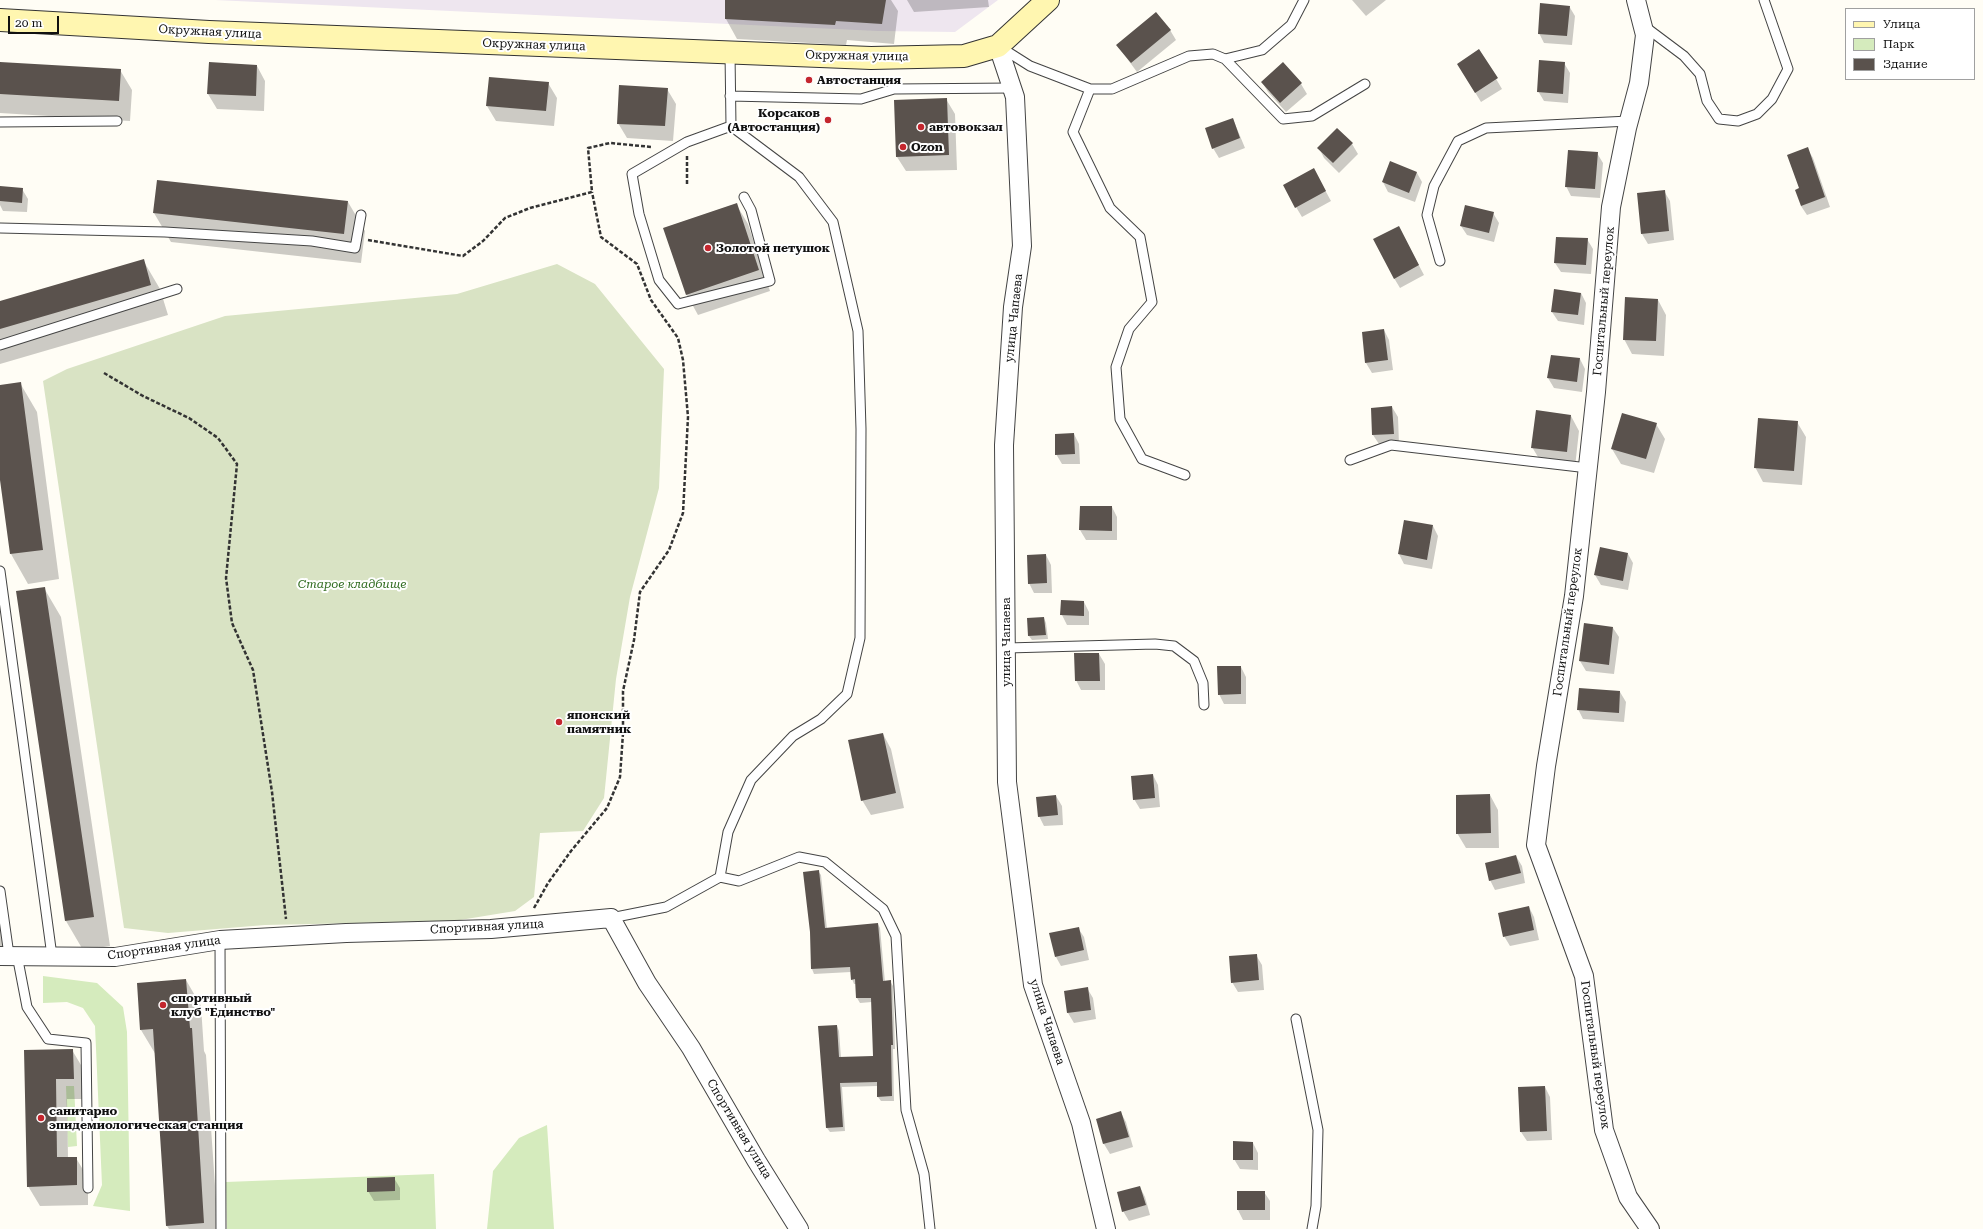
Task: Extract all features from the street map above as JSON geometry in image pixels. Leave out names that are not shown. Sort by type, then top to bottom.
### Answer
[{"type":"main road","name":"Окружная улица","points":[[0,20],[217,33],[871,58],[964,56],[998,46],[1048,0]]},
{"type":"street","name":"Госпитальный переулок","points":[[1636,0],[1645,35],[1639,83],[1629,121],[1612,207],[1588,468],[1574,596],[1546,766],[1536,845],[1584,976],[1604,1130],[1628,1197],[1650,1229]]},
{"type":"street","name":"улица Чапаева","points":[[998,46],[1015,97],[1022,246],[1013,307],[1004,445],[1007,782],[1033,985],[1081,1123],[1106,1229]]},
{"type":"street","name":"Спортивная улица","points":[[9,955],[115,958],[220,940],[288,936],[491,929],[611,918],[647,983],[691,1048],[756,1160],[800,1229]]},
{"type":"lane","points":[[1225,59],[1262,50],[1292,24],[1304,0]]},
{"type":"lane","points":[[1642,25],[1684,56],[1696,69],[1700,74],[1707,101],[1719,119],[1738,122],[1757,114],[1772,99],[1788,68],[1764,0]]},
{"type":"lane","points":[[998,46],[1030,66],[1090,89],[1112,90],[1189,56],[1213,54],[1225,59],[1283,119],[1312,116],[1365,84]]},
{"type":"lane","points":[[730,53],[731,126]]},
{"type":"lane","points":[[730,96],[861,98],[894,89],[1012,88]]},
{"type":"lane","points":[[1090,89],[1073,132],[1110,208],[1140,237],[1152,302],[1130,329],[1116,367],[1120,419],[1142,459],[1185,476]]},
{"type":"lane","points":[[0,122],[117,121]]},
{"type":"lane","points":[[1440,261],[1427,215],[1434,186],[1458,140],[1486,128],[1629,121]]},
{"type":"lane","points":[[731,126],[687,142],[632,174],[639,214],[659,280],[678,304],[770,281],[752,210],[744,198]]},
{"type":"lane","points":[[720,877],[728,832],[751,780],[793,736],[821,719],[847,694],[860,638],[861,429],[858,331],[834,229],[832,222],[799,177],[731,126]]},
{"type":"lane","points":[[0,228],[173,232],[312,241],[355,248],[361,215]]},
{"type":"lane","points":[[0,345],[177,289]]},
{"type":"lane","points":[[1350,460],[1391,444],[1588,468]]},
{"type":"lane","points":[[0,571],[52,956]]},
{"type":"lane","points":[[1007,648],[1155,644],[1174,646],[1194,661],[1203,683],[1204,705]]},
{"type":"lane","points":[[611,918],[666,907],[720,877],[740,881],[798,857],[825,862],[883,909],[896,936],[906,1110],[924,1174],[930,1229]]},
{"type":"lane","points":[[0,891],[9,955],[27,1006],[48,1040],[86,1043],[88,1188]]},
{"type":"lane","points":[[220,940],[221,1229]]},
{"type":"lane","points":[[1296,1019],[1318,1130],[1316,1206],[1312,1229]]},
{"type":"path","points":[[687,142],[687,186]]},
{"type":"path","points":[[524,926],[548,883],[606,808],[620,777],[623,733],[622,691],[634,640],[640,592],[668,550],[683,513],[688,417],[683,360],[678,338],[652,300],[637,264],[601,237],[592,192],[588,148],[610,143],[650,148],[657,146]]},
{"type":"path","points":[[364,240],[463,256],[483,241],[504,218],[530,208],[592,192]]},
{"type":"path","points":[[104,373],[143,396],[195,422],[218,438],[237,464],[226,578],[232,623],[253,670],[272,792],[288,936]]},
{"type":"shaded area","points":[[215,0],[998,0],[955,32],[878,31]]},
{"type":"green space","name":"Старое кладбище","points":[[557,264],[595,284],[664,369],[659,488],[630,597],[616,679],[604,798],[583,831],[540,833],[534,897],[515,911],[454,921],[265,925],[168,933],[124,928],[43,381],[67,369],[225,316],[457,294]]},
{"type":"green space","points":[[43,976],[97,983],[123,1007],[127,1032],[130,1211],[93,1206],[102,1185],[95,1026],[83,1008],[67,1002],[43,1003]]},
{"type":"green space","points":[[66,1086],[74,1086],[77,1146],[68,1147]]},
{"type":"green space","points":[[547,1125],[554,1229],[487,1229],[493,1171],[519,1138]]},
{"type":"green space","points":[[434,1174],[436,1229],[227,1229],[226,1182]]},
{"type":"building","points":[[725,0],[886,0],[882,24],[836,21],[835,25],[725,19]]},
{"type":"building","points":[[1540,3],[1570,6],[1567,36],[1538,34]]},
{"type":"building","points":[[1156,12],[1171,30],[1131,63],[1116,45]]},
{"type":"building","points":[[1479,49],[1498,78],[1475,93],[1457,64]]},
{"type":"building","points":[[1539,60],[1565,62],[1563,94],[1537,92]]},
{"type":"building","points":[[0,62],[121,69],[119,101],[0,94]]},
{"type":"building","points":[[209,62],[257,65],[256,96],[207,94]]},
{"type":"building","points":[[1283,62],[1302,83],[1280,103],[1261,82]]},
{"type":"building","points":[[489,77],[549,82],[546,111],[486,106]]},
{"type":"building","points":[[619,85],[668,88],[665,126],[617,124]]},
{"type":"building","name":"автовокзал","points":[[947,98],[949,155],[896,157],[894,100]]},
{"type":"building","points":[[1233,118],[1240,138],[1212,149],[1205,128]]},
{"type":"building","points":[[1337,128],[1353,143],[1333,163],[1317,148]]},
{"type":"building","points":[[1808,147],[1825,197],[1801,206],[1795,190],[1799,188],[1787,155]]},
{"type":"building","points":[[1568,150],[1598,152],[1595,189],[1565,187]]},
{"type":"building","points":[[1390,161],[1417,172],[1409,193],[1382,182]]},
{"type":"building","points":[[1314,168],[1326,191],[1295,208],[1283,185]]},
{"type":"building","points":[[157,180],[348,201],[344,234],[153,213]]},
{"type":"building","points":[[0,186],[23,188],[22,203],[0,201]]},
{"type":"building","points":[[1665,190],[1669,231],[1641,234],[1637,193]]},
{"type":"building","points":[[737,203],[759,270],[686,295],[663,228]]},
{"type":"building","points":[[1465,205],[1494,212],[1489,233],[1460,226]]},
{"type":"building","points":[[1399,226],[1419,265],[1394,279],[1373,239]]},
{"type":"building","points":[[1556,237],[1588,238],[1586,265],[1554,263]]},
{"type":"building","points":[[144,259],[151,285],[0,329],[0,301]]},
{"type":"building","points":[[1554,289],[1581,293],[1578,315],[1551,312]]},
{"type":"building","points":[[1625,297],[1658,299],[1656,341],[1623,340]]},
{"type":"building","points":[[1384,329],[1388,360],[1365,363],[1362,332]]},
{"type":"building","points":[[1551,355],[1580,358],[1577,382],[1547,378]]},
{"type":"building","points":[[21,382],[43,550],[10,554],[0,480],[0,385]]},
{"type":"building","points":[[1392,406],[1394,434],[1372,435],[1371,408]]},
{"type":"building","points":[[1536,410],[1571,415],[1567,452],[1531,448]]},
{"type":"building","points":[[1622,413],[1657,423],[1646,459],[1611,449]]},
{"type":"building","points":[[1758,418],[1798,421],[1794,471],[1754,468]]},
{"type":"building","points":[[1074,433],[1075,454],[1055,455],[1055,434]]},
{"type":"building","points":[[1080,506],[1112,506],[1112,531],[1079,530]]},
{"type":"building","points":[[1404,520],[1433,525],[1427,560],[1398,554]]},
{"type":"building","points":[[1600,547],[1628,553],[1623,581],[1594,575]]},
{"type":"building","points":[[1046,554],[1047,583],[1028,584],[1027,555]]},
{"type":"building","points":[[45,587],[94,917],[65,921],[16,591]]},
{"type":"building","points":[[1061,600],[1084,601],[1084,616],[1060,615]]},
{"type":"building","points":[[1044,617],[1046,635],[1028,636],[1027,618]]},
{"type":"building","points":[[1584,623],[1613,627],[1609,665],[1579,661]]},
{"type":"building","points":[[1074,653],[1099,653],[1100,681],[1075,681]]},
{"type":"building","points":[[1217,666],[1241,666],[1241,694],[1218,695]]},
{"type":"building","points":[[1579,688],[1620,691],[1619,713],[1577,710]]},
{"type":"building","points":[[883,733],[896,793],[861,801],[848,740]]},
{"type":"building","points":[[1153,774],[1155,798],[1133,800],[1131,776]]},
{"type":"building","points":[[1490,794],[1491,833],[1456,834],[1456,795]]},
{"type":"building","points":[[1056,795],[1058,815],[1038,817],[1036,797]]},
{"type":"building","points":[[1516,855],[1521,873],[1489,881],[1485,863]]},
{"type":"building","points":[[819,870],[825,928],[878,923],[883,981],[891,980],[893,1045],[891,1045],[892,1096],[877,1097],[877,1082],[840,1083],[843,1127],[826,1128],[818,1026],[837,1025],[839,1057],[873,1056],[871,998],[856,998],[855,979],[851,980],[850,967],[811,969],[810,932],[803,872]]},
{"type":"building","points":[[1529,906],[1534,930],[1503,937],[1498,913]]},
{"type":"building","points":[[1079,927],[1084,950],[1055,957],[1049,933]]},
{"type":"building","points":[[1257,954],[1259,980],[1231,983],[1229,956]]},
{"type":"building","points":[[186,979],[190,1028],[192,1028],[204,1223],[166,1226],[153,1029],[140,1030],[137,983]]},
{"type":"building","points":[[1088,987],[1091,1010],[1067,1013],[1064,991]]},
{"type":"building","name":"санитарно эпидемиологическая станция","points":[[73,1049],[74,1079],[56,1079],[57,1157],[77,1157],[77,1185],[27,1187],[24,1050]]},
{"type":"building","points":[[1545,1086],[1547,1131],[1520,1132],[1518,1087]]},
{"type":"building","points":[[1121,1111],[1129,1137],[1103,1144],[1096,1119]]},
{"type":"building","points":[[1233,1141],[1253,1142],[1253,1160],[1233,1160]]},
{"type":"building","points":[[395,1177],[395,1191],[367,1192],[367,1178]]},
{"type":"building","points":[[1140,1186],[1146,1205],[1122,1212],[1117,1192]]},
{"type":"building","points":[[1237,1191],[1265,1191],[1265,1210],[1237,1210]]},
{"type":"place","name":"Автостанция","points":[[809,80]]},
{"type":"place","name":"Корсаков (Автостанция)","points":[[828,120]]},
{"type":"place","name":"автовокзал","points":[[921,127]]},
{"type":"place","name":"Ozon","points":[[903,147]]},
{"type":"place","name":"Золотой петушок","points":[[708,248]]},
{"type":"place","name":"японский памятник","points":[[559,722]]},
{"type":"place","name":"спортивный клуб \"Единство\"","points":[[163,1005]]},
{"type":"place","name":"санитарно эпидемиологическая станция","points":[[41,1118]]}]
